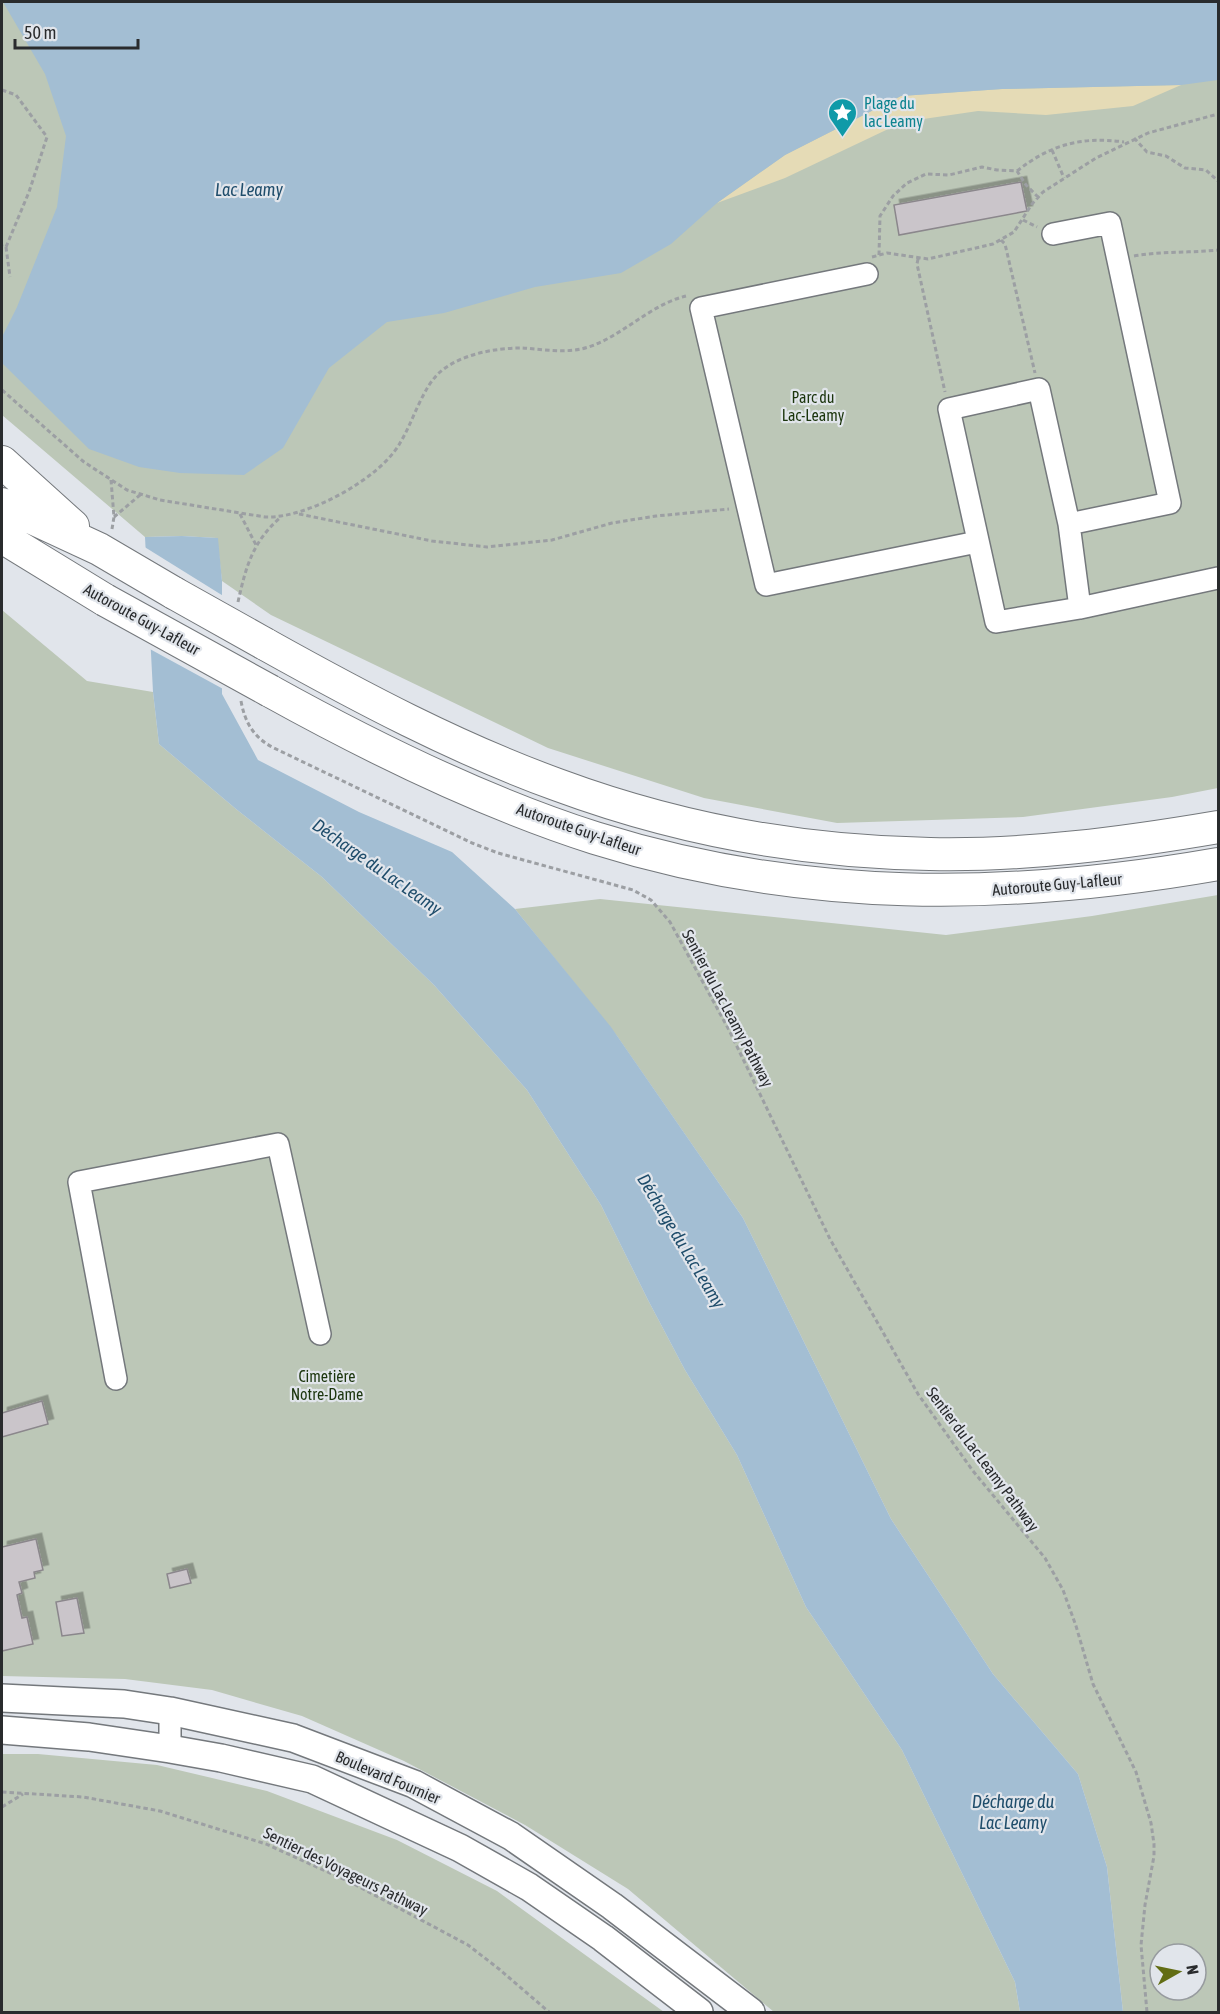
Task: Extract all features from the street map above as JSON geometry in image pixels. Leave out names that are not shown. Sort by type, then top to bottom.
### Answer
[{"type":"highway","points":[[2,462],[105,539]]},
{"type":"highway","name":"Autoroute Guy-Lafleur","points":[[2,504],[105,539],[265,644],[408,721],[496,761],[601,800],[728,833],[857,850],[949,854],[1085,846],[1218,827]]},
{"type":"highway","name":"Autoroute Guy-Lafleur","points":[[2,537],[105,600],[270,691],[411,762],[544,820],[615,844],[727,871],[831,886],[956,891],[1088,883],[1218,864]]},
{"type":"highway","points":[[2,556],[105,600]]},
{"type":"main road","name":"Boulevard Fournier","points":[[2,1698],[124,1704],[170,1711],[293,1738],[414,1784],[511,1836],[612,1906],[751,2013]]},
{"type":"main road","name":"Boulevard Fournier","points":[[2,1730],[89,1737],[170,1749],[312,1779],[460,1848],[529,1887],[603,1938],[699,2013]]},
{"type":"lane","points":[[1053,234],[1110,223],[1170,503],[1069,524]]},
{"type":"lane","points":[[867,274],[701,308],[766,585],[977,542]]},
{"type":"lane","points":[[1080,608],[1069,524],[1038,389],[949,409],[996,622],[1080,608],[1218,578]]},
{"type":"lane","points":[[116,1379],[79,1182],[278,1144],[320,1334]]},
{"type":"lane","points":[[170,1711],[170,1749]]},
{"type":"path","points":[[2,90],[16,95],[47,137],[29,192],[4,247],[10,277]]},
{"type":"path","points":[[1134,138],[1147,152],[1166,156],[1185,168],[1206,170],[1218,181]]},
{"type":"path","points":[[867,274],[879,255],[880,216],[893,196],[907,183],[926,174],[949,175],[982,167],[1017,171],[1036,156],[1079,141],[1102,139],[1126,142]]},
{"type":"path","points":[[1052,150],[1064,178]]},
{"type":"path","points":[[1017,171],[1038,197]]},
{"type":"path","points":[[1001,240],[1005,244],[1038,389]]},
{"type":"path","points":[[1118,260],[1152,253],[1195,253],[1218,250]]},
{"type":"path","points":[[918,259],[917,264],[949,409]]},
{"type":"path","points":[[2,390],[84,462],[111,480],[140,495],[239,514],[281,517],[264,533],[256,545],[243,582],[237,609]]},
{"type":"path","points":[[105,539],[114,517],[111,480]]},
{"type":"path","points":[[114,517],[140,495]]},
{"type":"path","points":[[297,513],[432,541],[487,547],[552,540],[612,523],[657,516],[719,511],[747,505]]},
{"type":"path","points":[[239,514],[256,545]]},
{"type":"path","name":"Sentier du Lac Leamy Pathway","points":[[239,691],[245,718],[253,732],[265,744],[472,843],[504,855],[633,890],[651,900],[666,916],[729,1030],[830,1239],[914,1387],[937,1423],[973,1471],[1045,1557],[1063,1590],[1093,1684],[1136,1772],[1151,1824],[1154,1856],[1144,1905],[1141,1945],[1147,2013]]},
{"type":"path","name":"Sentier des Voyageurs Pathway","points":[[2,1792],[83,1797],[160,1811],[266,1844],[352,1883],[468,1945],[549,2013]]},
{"type":"path","points":[[2,1807],[24,1793]]},
{"type":"green space","name":"Parc du Lac-Leamy","points":[[2,2],[1218,2],[1218,788],[1172,797],[1023,817],[837,823],[704,798],[548,748],[271,615],[222,581],[217,538],[145,537],[2,415]]},
{"type":"green space","name":"Cimetière Notre-Dame","points":[[2,610],[87,681],[153,692],[159,744],[322,877],[434,985],[527,1090],[601,1205],[685,1370],[737,1455],[806,1607],[902,1750],[1015,1982],[1020,2012],[774,2012],[628,1889],[525,1825],[404,1761],[302,1716],[212,1690],[125,1679],[2,1676]]},
{"type":"green space","points":[[1218,895],[1218,2012],[1123,2012],[1107,1867],[1078,1774],[993,1674],[891,1519],[743,1218],[617,1036],[515,909],[600,899],[946,935],[1092,916]]},
{"type":"green space","points":[[2,1754],[38,1754],[157,1765],[267,1791],[397,1840],[497,1891],[664,2012],[2,2012]]},
{"type":"sand","name":"Plage du lac Leamy","points":[[1181,85],[1133,106],[1046,115],[978,111],[903,122],[785,178],[717,203],[785,155],[901,96],[1002,89]]},
{"type":"water","name":"Lac Leamy","points":[[3,2],[1218,2],[1218,80],[1181,85],[1002,89],[901,96],[785,155],[717,203],[671,244],[621,273],[535,287],[444,313],[387,322],[329,368],[283,448],[244,475],[180,473],[139,467],[89,449],[2,363],[2,337],[17,307],[57,207],[66,136],[45,74]]},
{"type":"water","name":"Décharge du Lac Leamy","points":[[145,537],[218,538],[222,581],[222,694],[258,760],[359,812],[452,852],[515,909],[611,1027],[743,1218],[891,1519],[993,1674],[1078,1774],[1107,1867],[1123,2012],[1020,2012],[1015,1982],[902,1750],[806,1607],[737,1455],[685,1370],[601,1205],[527,1090],[434,985],[322,877],[159,744],[153,692]]},
{"type":"pier","points":[[143,546],[225,597],[225,690],[148,648]]},
{"type":"building","points":[[1021,182],[1027,211],[899,235],[894,205]]},
{"type":"building","points":[[42,1401],[48,1424],[2,1437],[2,1413]]},
{"type":"building","points":[[36,1539],[43,1570],[34,1572],[35,1578],[19,1582],[22,1593],[17,1595],[22,1618],[27,1617],[33,1644],[2,1651],[2,1547]]},
{"type":"building","points":[[187,1569],[191,1583],[170,1588],[167,1574]]},
{"type":"building","points":[[77,1598],[84,1633],[62,1636],[56,1602]]},
{"type":"place","name":"Plage du lac Leamy","points":[[843,138]]}]
